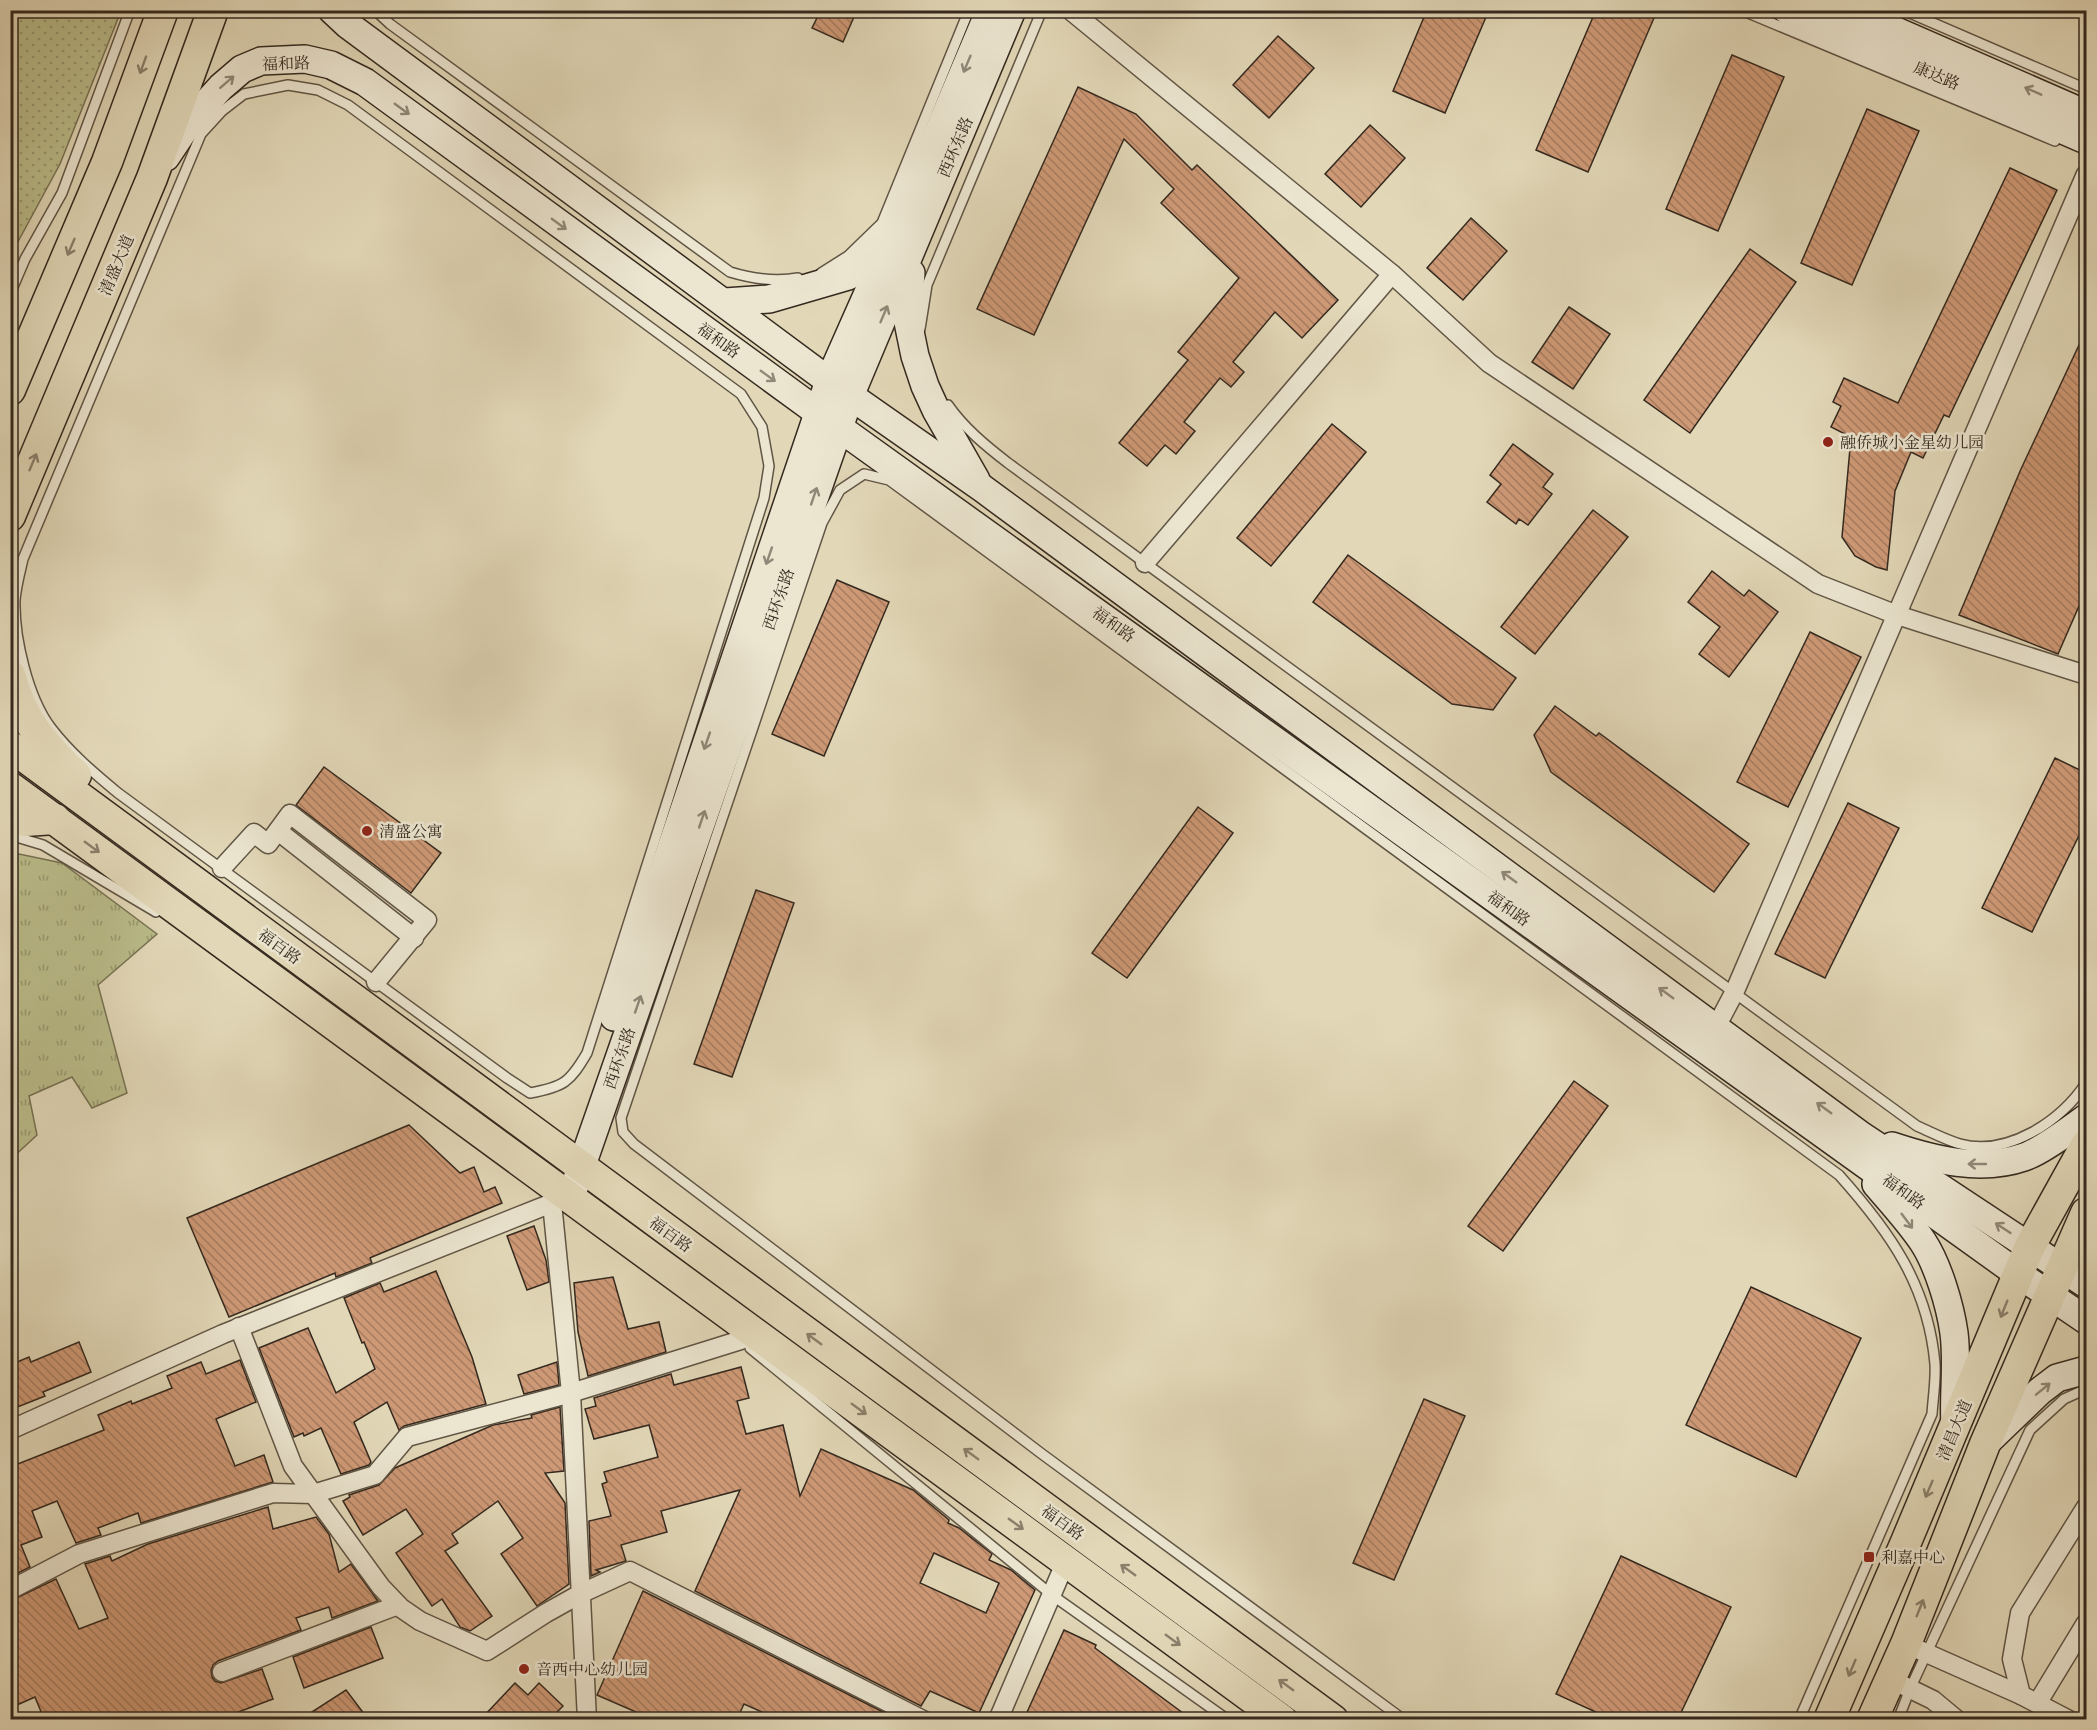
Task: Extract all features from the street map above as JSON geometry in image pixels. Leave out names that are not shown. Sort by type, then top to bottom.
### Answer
[{"type":"main road","points":[[10,390],[107,162],[164,10]]},
{"type":"main road","name":"清盛大道","points":[[10,516],[152,178],[213,10]]},
{"type":"main road","points":[[10,675],[16,698],[27,719],[52,753],[92,790],[125,816],[159,857]]},
{"type":"main road","name":"福百路","points":[[10,746],[1333,1719]]},
{"type":"main road","name":"福百路","points":[[10,788],[55,819],[557,1198],[1066,1561],[1282,1719]]},
{"type":"main road","points":[[10,819],[25,821],[55,819]]},
{"type":"main road","name":"清昌大道","points":[[1830,1719],[2030,1246],[2086,1145]]},
{"type":"main road","name":"清昌大道","points":[[1872,1719],[1900,1684],[1916,1649],[1985,1443],[2049,1295],[2074,1276],[2086,1213]]},
{"type":"street","name":"福和路","points":[[332,10],[348,25],[839,388],[982,488],[1715,1029],[2018,1274],[2086,1320]]},
{"type":"street","name":"西环东路","points":[[557,1198],[574,1162],[839,388],[911,196],[990,10]]},
{"type":"street","name":"西环东路","points":[[839,388],[916,242],[1012,10]]},
{"type":"street","points":[[1070,10],[1392,274],[1498,369],[1818,584],[1897,615],[2086,675]]},
{"type":"street","name":"康达路","points":[[1787,10],[2076,142]]},
{"type":"street","name":"康达路","points":[[1848,10],[2086,114]]},
{"type":"street","name":"福和路","points":[[152,178],[190,121],[221,87],[242,69],[261,61],[305,59],[331,65],[365,82],[828,419],[1851,1140],[2030,1246],[2074,1276]]},
{"type":"street","points":[[1715,1029],[1734,993],[2086,174]]},
{"type":"street","points":[[725,302],[769,299],[848,276],[882,245],[911,196]]},
{"type":"street","points":[[916,242],[906,317],[915,356],[936,410],[982,488]]},
{"type":"street","points":[[1145,563],[1392,274]]},
{"type":"street","points":[[222,868],[254,833],[268,844],[290,814],[427,920],[376,982]]},
{"type":"street","points":[[1851,1140],[1967,1164],[1995,1164],[2026,1156],[2086,1118]]},
{"type":"street","points":[[1851,1140],[1924,1244],[1936,1269],[1949,1309],[1954,1335],[1955,1427]]},
{"type":"street","points":[[10,1430],[239,1328],[557,1198],[571,1393],[587,1719]]},
{"type":"street","points":[[239,1328],[293,1466],[381,1587],[398,1605],[420,1621],[487,1651],[546,1613],[630,1571],[923,1719]]},
{"type":"street","points":[[10,1590],[79,1554],[273,1493],[313,1494],[375,1474],[407,1437],[571,1393],[736,1337]]},
{"type":"street","points":[[1985,1443],[2057,1378],[2086,1370]]},
{"type":"street","points":[[2030,1699],[2012,1659],[2020,1613],[2086,1507]]},
{"type":"street","points":[[998,1719],[1066,1561]]},
{"type":"street","points":[[222,1672],[398,1605]]},
{"type":"street","points":[[2030,1699],[2086,1623]]},
{"type":"street","points":[[1916,1649],[2030,1699],[2069,1719]]},
{"type":"street","points":[[1900,1684],[1933,1700],[1957,1719]]},
{"type":"lane","points":[[10,294],[25,259],[62,193],[130,10]]},
{"type":"lane","points":[[375,10],[390,24],[730,272],[748,278],[767,280],[818,275],[848,256],[882,223],[969,10]]},
{"type":"lane","points":[[1042,10],[927,285],[920,329],[924,351],[936,388],[956,417],[985,445],[1917,1126],[1961,1144],[1997,1146],[2029,1134],[2053,1119],[2086,1083]]},
{"type":"lane","points":[[1742,10],[2076,142]]},
{"type":"lane","points":[[1903,10],[2086,89]]},
{"type":"lane","points":[[288,85],[318,90],[348,105],[741,394],[762,427],[769,466],[764,498],[587,1053],[573,1077],[553,1089],[530,1093],[222,868],[118,793],[77,758],[50,727],[30,687],[17,639],[15,598],[23,559],[201,134],[222,111],[244,94],[288,85]]},
{"type":"lane","points":[[1404,1719],[1032,1447],[634,1144],[623,1132],[621,1118],[822,523],[840,490],[864,474],[889,480],[899,487],[1839,1175],[1870,1209],[1894,1242],[1912,1277],[1929,1326],[1935,1366],[1932,1414],[1800,1719]]},
{"type":"lane","points":[[10,835],[43,845],[162,915]]},
{"type":"lane","points":[[736,1337],[1052,1595],[1228,1719]]},
{"type":"lane","points":[[1916,1649],[2030,1430],[2064,1399],[2086,1389]]},
{"type":"lane","points":[[1898,1719],[1900,1684]]},
{"type":"green space","points":[[19,11],[121,11],[60,164],[14,249],[10,247],[10,36]]},
{"type":"green space","points":[[19,854],[62,863],[157,934],[98,985],[127,1093],[92,1108],[72,1077],[29,1096],[37,1135],[11,1159],[10,859]]},
{"type":"building","points":[[821,10],[857,10],[843,42],[812,28]]},
{"type":"building","points":[[1427,10],[1489,10],[1445,113],[1393,91]]},
{"type":"building","points":[[1596,10],[1636,10],[1654,18],[1588,172],[1536,150]]},
{"type":"building","points":[[1278,36],[1314,68],[1269,118],[1233,85]]},
{"type":"building","points":[[1732,55],[1784,77],[1718,231],[1666,209]]},
{"type":"building","points":[[1078,87],[1136,114],[1192,170],[1197,165],[1338,300],[1302,338],[1275,312],[1233,362],[1244,372],[1231,387],[1220,378],[1184,422],[1195,431],[1176,454],[1165,445],[1147,466],[1119,443],[1188,360],[1178,352],[1239,278],[1161,203],[1174,189],[1124,139],[1034,335],[977,309]]},
{"type":"building","points":[[1867,109],[1919,131],[1852,285],[1801,263]]},
{"type":"building","points":[[1370,125],[1405,158],[1361,207],[1325,174]]},
{"type":"building","points":[[2010,168],[2057,190],[1949,417],[1944,415],[1923,458],[1911,452],[1895,491],[1887,570],[1876,567],[1855,556],[1842,537],[1851,437],[1831,427],[1841,406],[1833,402],[1844,378],[1898,403]]},
{"type":"building","points":[[1471,218],[1507,251],[1463,300],[1427,268]]},
{"type":"building","points":[[1750,249],[1796,282],[1690,433],[1644,400]]},
{"type":"building","points":[[1569,307],[1610,334],[1573,389],[1532,362]]},
{"type":"building","points":[[2086,330],[2086,590],[2058,654],[1959,615],[2021,469]]},
{"type":"building","points":[[1332,424],[1366,452],[1271,566],[1237,538]]},
{"type":"building","points":[[1513,444],[1553,474],[1543,487],[1552,494],[1528,525],[1519,519],[1516,524],[1487,502],[1501,484],[1490,475]]},
{"type":"building","points":[[1593,510],[1628,537],[1535,654],[1501,627]]},
{"type":"building","points":[[1348,555],[1516,678],[1493,710],[1452,704],[1313,602]]},
{"type":"building","points":[[1712,571],[1744,596],[1749,590],[1778,612],[1729,677],[1699,654],[1720,627],[1688,602]]},
{"type":"building","points":[[837,580],[889,602],[824,756],[772,734]]},
{"type":"building","points":[[1810,632],[1861,657],[1788,807],[1737,782]]},
{"type":"building","points":[[1555,706],[1596,736],[1599,733],[1749,844],[1714,892],[1551,772],[1534,735]]},
{"type":"building","points":[[2055,758],[2086,773],[2086,821],[2032,932],[1982,908]]},
{"type":"building","name":"清盛公寓","points":[[324,767],[441,853],[411,893],[296,805]]},
{"type":"building","points":[[1848,803],[1899,828],[1825,978],[1775,954]]},
{"type":"building","points":[[1198,807],[1233,833],[1127,978],[1092,953]]},
{"type":"building","points":[[756,890],[794,903],[732,1077],[694,1064]]},
{"type":"building","points":[[1574,1081],[1608,1106],[1503,1251],[1468,1226]]},
{"type":"building","points":[[409,1125],[460,1173],[474,1167],[484,1192],[495,1187],[502,1203],[372,1257],[370,1258],[372,1263],[336,1277],[335,1273],[229,1317],[187,1218]]},
{"type":"building","points":[[534,1226],[546,1260],[549,1282],[527,1290],[507,1236]]},
{"type":"building","points":[[436,1271],[472,1357],[486,1404],[404,1426],[399,1430],[387,1402],[354,1422],[371,1462],[369,1465],[341,1474],[321,1428],[304,1436],[303,1433],[294,1437],[259,1348],[308,1328],[336,1393],[375,1369],[344,1298],[380,1283],[384,1292]]},
{"type":"building","points":[[613,1277],[628,1329],[659,1322],[666,1352],[588,1376],[578,1332],[574,1283]]},
{"type":"building","points":[[1751,1287],[1861,1338],[1796,1477],[1686,1425]]},
{"type":"building","points":[[79,1342],[91,1372],[43,1392],[45,1396],[10,1410],[10,1365],[29,1357],[31,1362]]},
{"type":"building","points":[[240,1360],[256,1402],[216,1419],[235,1466],[264,1455],[273,1482],[141,1523],[138,1513],[98,1528],[101,1535],[76,1543],[57,1501],[32,1511],[42,1537],[21,1545],[30,1567],[10,1577],[10,1467],[104,1430],[98,1415],[131,1401],[132,1404],[172,1388],[167,1376],[201,1362],[206,1374]]},
{"type":"building","points":[[557,1362],[559,1385],[524,1394],[518,1375]]},
{"type":"building","points":[[741,1367],[749,1398],[737,1401],[746,1434],[783,1425],[800,1496],[821,1449],[913,1490],[949,1520],[948,1523],[959,1528],[992,1554],[989,1560],[1011,1570],[1035,1590],[979,1713],[930,1691],[921,1706],[695,1591],[740,1490],[661,1511],[667,1532],[621,1545],[626,1561],[596,1570],[600,1572],[591,1576],[589,1521],[611,1516],[602,1484],[607,1482],[604,1472],[658,1457],[649,1425],[594,1439],[585,1409],[596,1406],[594,1398],[671,1374],[674,1385]],"holes":[[[934,1553],[999,1583],[986,1613],[920,1583]]]},
{"type":"building","points":[[1424,1399],[1465,1416],[1394,1580],[1353,1563]]},
{"type":"building","points":[[560,1407],[564,1471],[545,1473],[565,1503],[569,1584],[537,1606],[501,1554],[523,1538],[498,1501],[452,1534],[458,1543],[445,1551],[492,1616],[470,1631],[460,1627],[442,1599],[432,1606],[396,1553],[423,1534],[406,1509],[363,1535],[343,1501],[350,1497],[349,1495],[379,1485],[395,1468],[493,1425],[532,1418],[531,1415]]},
{"type":"building","points":[[268,1507],[273,1529],[316,1517],[329,1534],[339,1572],[351,1564],[378,1601],[332,1618],[329,1607],[296,1618],[301,1630],[218,1661],[213,1665],[212,1677],[221,1683],[262,1669],[273,1699],[220,1719],[44,1719],[35,1697],[10,1708],[10,1601],[56,1579],[79,1629],[108,1618],[85,1564],[110,1556],[112,1561],[148,1544]]},
{"type":"building","points":[[1621,1556],[1731,1607],[1678,1719],[1611,1719],[1556,1694]]},
{"type":"building","points":[[643,1591],[897,1719],[778,1719],[744,1704],[737,1719],[652,1719],[597,1695]]},
{"type":"building","points":[[371,1627],[383,1658],[304,1688],[293,1657]]},
{"type":"building","points":[[1064,1630],[1096,1645],[1095,1648],[1191,1719],[1024,1719]]},
{"type":"building","points":[[515,1683],[528,1695],[539,1683],[563,1706],[550,1719],[481,1719]]},
{"type":"building","points":[[346,1690],[368,1719],[301,1719]]},
{"type":"place","name":"融侨城小金星幼儿园","points":[[1828,442]]},
{"type":"place","name":"清盛公寓","points":[[367,831]]},
{"type":"place","name":"利嘉中心","points":[[1869,1557]]},
{"type":"place","name":"音西中心幼儿园","points":[[524,1669]]}]
